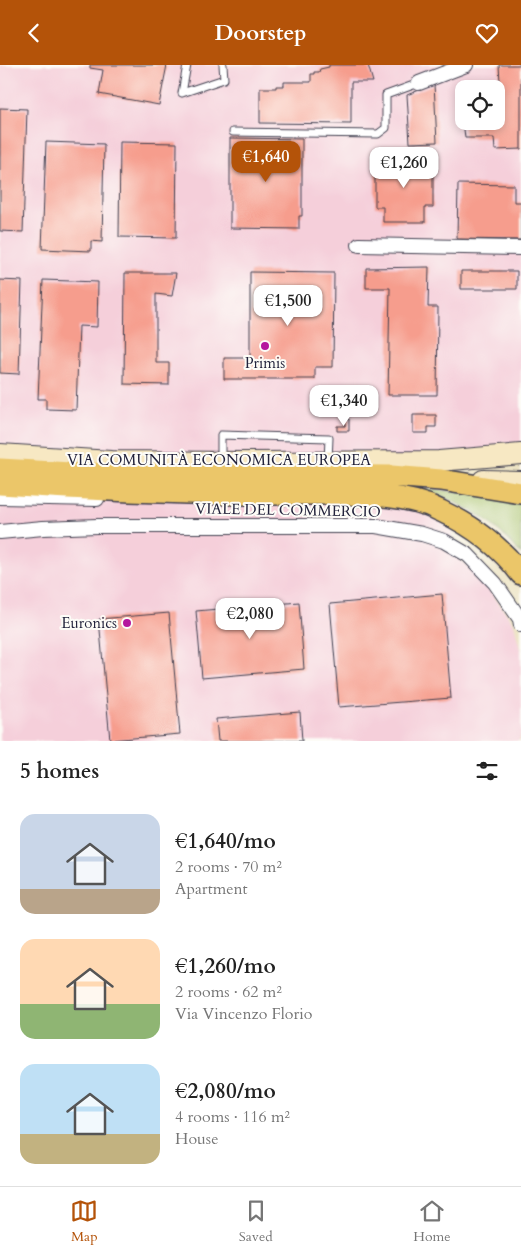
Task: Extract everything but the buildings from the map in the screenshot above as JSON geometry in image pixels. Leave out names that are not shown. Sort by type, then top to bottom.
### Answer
[{"type":"main road","points":[[0,469],[71,473],[391,476],[440,470],[521,493]]},
{"type":"main road","points":[[0,484],[205,493],[358,495],[406,499],[426,504],[473,527],[503,553],[521,574]]},
{"type":"street","points":[[419,83],[466,65]]},
{"type":"street","points":[[359,245],[521,247]]},
{"type":"street","name":"VIA COMUNITÀ ECONOMICA EUROPEA","points":[[0,454],[111,461],[221,461],[328,453],[440,470]]},
{"type":"street","points":[[440,470],[521,454]]},
{"type":"street","points":[[440,470],[486,464],[521,464]]},
{"type":"street","points":[[440,470],[521,481]]},
{"type":"street","points":[[0,497],[144,500],[205,493]]},
{"type":"street","points":[[0,524],[43,528]]},
{"type":"street","name":"VIALE DEL COMMERCIO","points":[[43,528],[159,525],[376,526],[422,534],[444,541],[468,555],[495,583],[520,619],[521,625]]},
{"type":"street","points":[[0,532],[43,528]]},
{"type":"lane","points":[[187,65],[182,93],[224,79],[223,65]]},
{"type":"lane","points":[[233,132],[378,134],[386,128],[386,95],[419,83]]},
{"type":"shaded area","points":[[0,65],[521,65],[521,447],[448,453],[453,554],[481,578],[514,624],[521,653],[521,734],[519,741],[0,741]]},
{"type":"green space","points":[[393,484],[521,500],[521,554],[492,525],[465,507],[442,497],[395,488]]},
{"type":"place","name":"Primis","points":[[265,346]]},
{"type":"place","name":"Euronics","points":[[127,623]]}]
